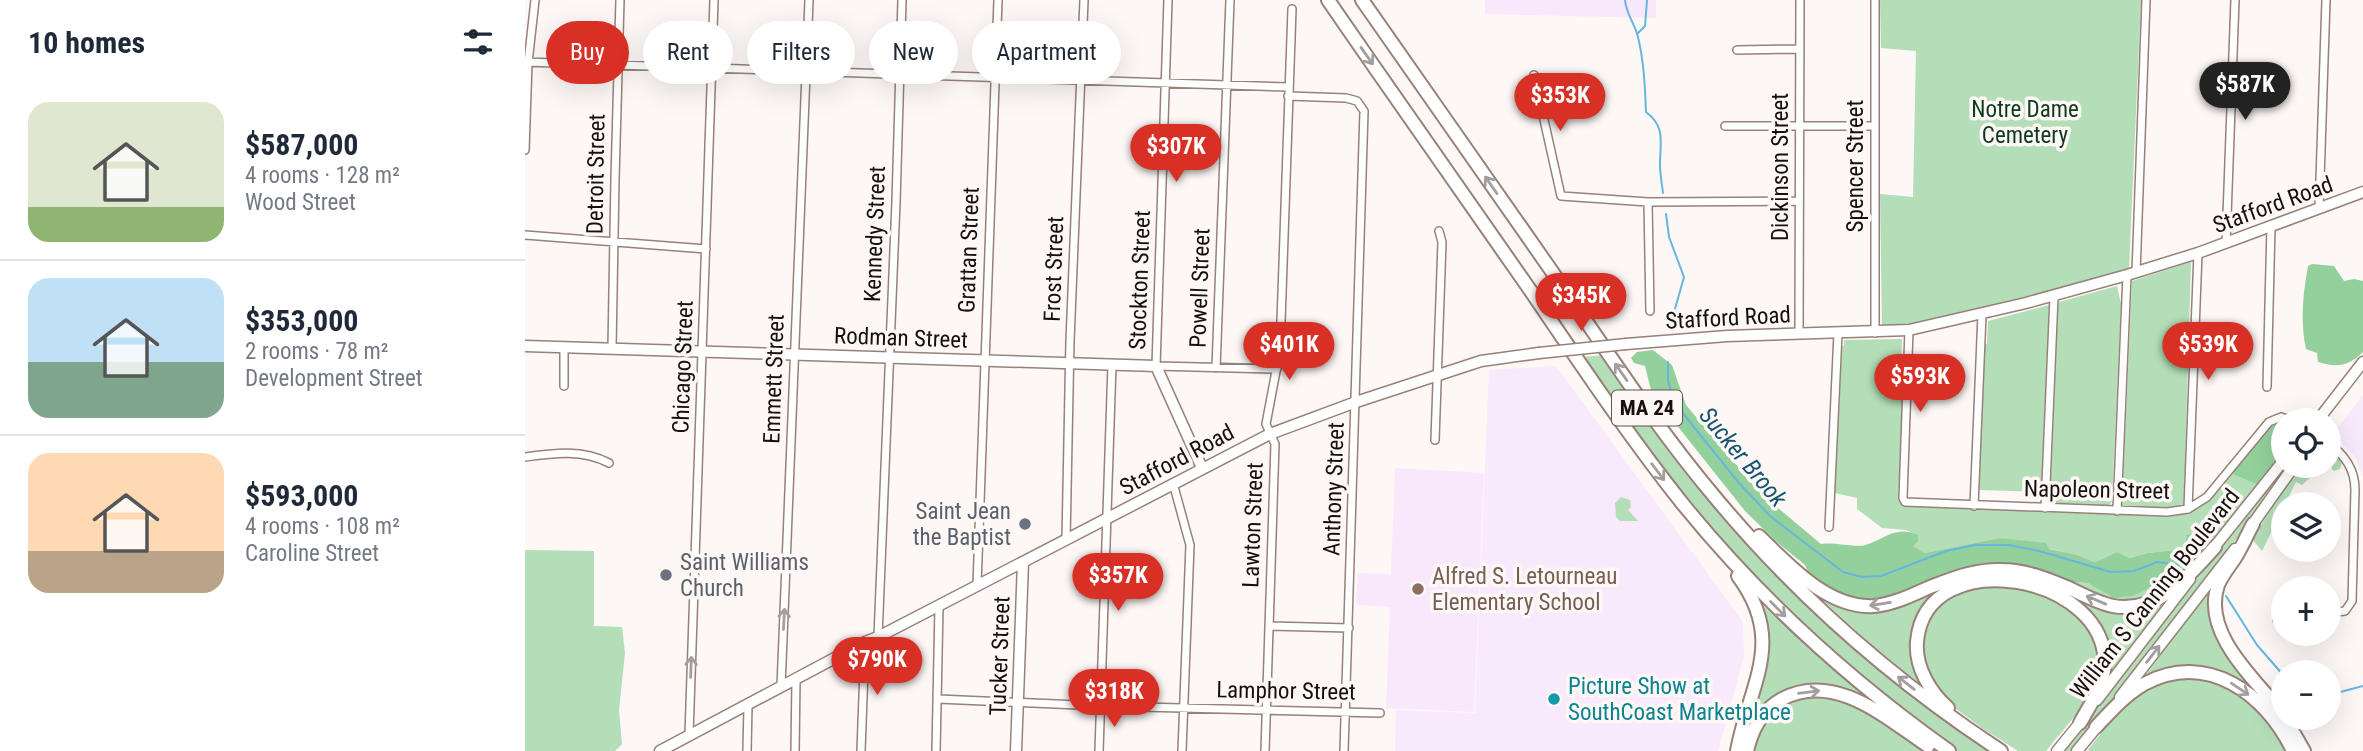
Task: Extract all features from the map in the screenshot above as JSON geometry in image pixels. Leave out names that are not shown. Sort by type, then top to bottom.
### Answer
[{"type":"highway","name":"MA 24","points":[[1328,0],[1620,420],[1699,523],[1759,590],[1825,653],[1884,703],[1949,751]]},
{"type":"highway","name":"MA 24","points":[[1362,0],[1650,413],[1730,516],[1802,592],[1899,678],[2003,751]]},
{"type":"highway","points":[[1650,413],[1717,492],[1765,542],[1821,590],[1851,604],[1885,604],[1964,574],[2001,570],[2038,576],[2110,606],[2135,606],[2154,600],[2173,589],[2215,547]]},
{"type":"highway","points":[[1699,523],[1750,593],[1761,622],[1762,662],[1737,751]]},
{"type":"highway","points":[[2253,524],[2218,584],[2215,597],[2216,615],[2231,651],[2271,699]]},
{"type":"highway","points":[[2003,751],[1941,702],[1928,683],[1920,664],[1917,640],[1925,615],[1936,601],[1958,587],[1994,580],[2028,583],[2066,600],[2090,623],[2101,641],[2104,669],[2099,687],[2080,723]]},
{"type":"highway","points":[[2097,727],[2124,698],[2143,685],[2165,676],[2200,672],[2224,679],[2255,700],[2278,726],[2293,751]]},
{"type":"highway","points":[[1747,751],[1757,723],[1773,705],[1795,694],[1820,690],[1840,693],[1854,699],[1936,751]]},
{"type":"highway","points":[[2293,730],[2304,751]]},
{"type":"street","points":[[525,150],[527,62],[534,0]]},
{"type":"street","name":"Detroit Street","points":[[619,21],[620,0]]},
{"type":"street","name":"Chicago Street","points":[[713,21],[714,0]]},
{"type":"street","name":"Emmett Street","points":[[808,21],[809,0]]},
{"type":"street","name":"Kennedy Street","points":[[901,21],[902,0]]},
{"type":"street","name":"Grattan Street","points":[[997,21],[998,0]]},
{"type":"street","name":"Frost Street","points":[[1083,21],[1084,0]]},
{"type":"street","name":"Stockton Street","points":[[1168,0],[1156,366],[1202,468]]},
{"type":"street","name":"Powell Street","points":[[1216,368],[1230,0]]},
{"type":"street","name":"Dickinson Street","points":[[1799,334],[1800,0]]},
{"type":"street","name":"Spencer Street","points":[[1875,0],[1875,332]]},
{"type":"street","points":[[2117,511],[2146,0]]},
{"type":"street","points":[[2226,243],[2235,0]]},
{"type":"street","points":[[2319,209],[2326,0]]},
{"type":"street","name":"Lawton Street","points":[[1265,751],[1275,444],[1266,424],[1280,350],[1292,9]]},
{"type":"street","points":[[1737,50],[1800,48]]},
{"type":"street","points":[[527,62],[546,63]]},
{"type":"street","points":[[1534,75],[1560,197],[1648,202],[1799,201]]},
{"type":"street","points":[[1121,81],[1228,85],[1288,91]]},
{"type":"street","name":"Detroit Street","points":[[613,348],[618,84]]},
{"type":"street","name":"Chicago Street","points":[[689,735],[711,84]]},
{"type":"street","name":"Emmett Street","points":[[781,687],[805,84]]},
{"type":"street","name":"Kennedy Street","points":[[879,638],[900,84]]},
{"type":"street","name":"Grattan Street","points":[[977,586],[996,84]]},
{"type":"street","name":"Frost Street","points":[[1066,540],[1081,84]]},
{"type":"street","name":"Anthony Street","points":[[1288,91],[1346,98],[1360,104],[1364,111],[1344,751]]},
{"type":"street","points":[[1725,126],[1874,126]]},
{"type":"street","name":"Stafford Road","points":[[660,751],[677,746],[689,735],[865,642],[879,638],[1270,434],[1438,375],[1481,361],[1626,344],[1727,336],[1909,330],[2054,296],[2132,274],[2199,253],[2363,192]]},
{"type":"street","points":[[1648,202],[1650,311]]},
{"type":"street","points":[[2267,387],[2271,226]]},
{"type":"street","points":[[1435,440],[1443,242],[1439,231]]},
{"type":"street","points":[[525,235],[706,249]]},
{"type":"street","points":[[2188,509],[2199,253]]},
{"type":"street","points":[[2045,508],[2054,296]]},
{"type":"street","points":[[1974,506],[1982,314]]},
{"type":"street","name":"Napoleon Street","points":[[1909,330],[1903,501],[2117,511],[2168,512],[2188,509],[2207,497],[2271,422]]},
{"type":"street","points":[[1829,527],[1838,333]]},
{"type":"street","name":"Rodman Street","points":[[525,346],[1277,369]]},
{"type":"street","points":[[564,347],[564,386]]},
{"type":"street","points":[[2327,408],[2363,362]]},
{"type":"street","points":[[1099,751],[1112,365]]},
{"type":"street","points":[[525,457],[585,453],[609,463]]},
{"type":"street","points":[[2341,455],[2347,461],[2355,484],[2352,601],[2345,611],[2341,612]]},
{"type":"street","name":"William S Canning Boulevard","points":[[2057,751],[2271,476]]},
{"type":"street","name":"William S Canning Boulevard","points":[[2077,751],[2286,478]]},
{"type":"street","points":[[1173,483],[1190,545],[1182,751]]},
{"type":"street","name":"Tucker Street","points":[[1016,751],[1023,562]]},
{"type":"street","points":[[936,751],[939,606]]},
{"type":"street","points":[[1269,626],[1349,628]]},
{"type":"street","points":[[861,751],[865,642]]},
{"type":"street","points":[[795,751],[796,680]]},
{"type":"street","name":"Lamphor Street","points":[[938,699],[1380,713]]},
{"type":"street","points":[[747,751],[748,705]]},
{"type":"shaded area","points":[[1485,0],[1656,0],[1656,18],[1485,14]]},
{"type":"shaded area","points":[[1556,366],[1743,622],[1744,656],[1718,751],[1395,751],[1396,710],[1475,713],[1489,370]]},
{"type":"shaded area","points":[[2363,395],[2363,477],[2355,457],[2341,442],[2341,424]]},
{"type":"shaded area","name":"Alfred S. Letourneau Elementary School","points":[[1395,468],[1484,473],[1474,712],[1386,708],[1390,607],[1356,605],[1358,573],[1391,574]]},
{"type":"green space","name":"Notre Dame Cemetery","points":[[1880,0],[2141,0],[2129,269],[1935,319],[1882,325],[1880,194],[1913,197],[1916,51],[1881,48]]},
{"type":"green space","points":[[2191,262],[2184,503],[2171,509],[2122,506],[2132,281]]},
{"type":"green space","points":[[2308,266],[2334,266],[2344,281],[2363,281],[2363,352],[2348,363],[2331,365],[2318,362],[2317,353],[2306,349],[2303,328],[2304,297]]},
{"type":"green space","points":[[2117,286],[2121,304],[2112,501],[2109,506],[2050,504],[2058,304]]},
{"type":"green space","points":[[2049,305],[2041,492],[1979,490],[1988,321]]},
{"type":"green space","points":[[1902,339],[1901,366],[1904,369],[1898,499],[1903,506],[2171,516],[2199,507],[2220,489],[2232,474],[2258,485],[2193,564],[2173,582],[2152,595],[2130,602],[2108,601],[2064,581],[2088,583],[2114,597],[2184,549],[2128,558],[2117,552],[2095,562],[2077,555],[1999,538],[1925,553],[1912,546],[1917,535],[1906,530],[1882,528],[1857,509],[1857,498],[1835,493],[1844,340]]},
{"type":"green space","points":[[1653,350],[1672,365],[1686,405],[1759,492],[1821,544],[1862,546],[1897,532],[1910,532],[1918,535],[1918,541],[1913,546],[1925,553],[1999,538],[2046,543],[2049,549],[2095,562],[2117,552],[2129,558],[2184,549],[2187,535],[2204,531],[2208,538],[2166,580],[2133,596],[2114,598],[2088,583],[2064,581],[2025,568],[1889,599],[1861,601],[1831,591],[1809,574],[1805,565],[1745,511],[1652,394],[1645,366],[1634,363],[1631,358],[1637,352]]},
{"type":"green space","points":[[1604,355],[1777,573],[1993,751],[1957,751],[1945,743],[1841,660],[1754,578],[1676,486],[1582,357]]},
{"type":"green space","points":[[2271,426],[2271,468],[2258,485],[2232,474]]},
{"type":"green space","points":[[2278,478],[2151,651],[2071,751],[2062,751]]},
{"type":"green space","points":[[2290,478],[2310,478],[2302,485],[2296,482],[2291,492],[2282,492]]},
{"type":"green space","points":[[1621,497],[1630,500],[1631,507],[1628,510],[1638,521],[1620,521],[1616,517],[1615,503]]},
{"type":"green space","points":[[2271,509],[2271,533],[2262,551],[2252,539]]},
{"type":"green space","points":[[525,550],[594,551],[594,626],[622,627],[625,653],[619,710],[622,744],[615,751],[525,751]]},
{"type":"green space","points":[[1994,583],[2037,590],[2053,597],[2083,623],[2097,646],[2100,671],[2092,691],[2046,751],[2018,751],[1982,728],[1948,703],[1927,673],[1920,643],[1935,607],[1948,596]]},
{"type":"green space","points":[[1948,587],[1920,616],[1922,681],[1919,683],[1874,647],[1817,595],[1819,592]]},
{"type":"green space","points":[[2210,587],[2213,588],[2211,605],[2265,703],[2232,678],[2149,677],[2147,674]]},
{"type":"green space","points":[[2060,588],[2097,605],[2160,602],[2162,605],[2111,673],[2108,671],[2108,651],[2058,591]]},
{"type":"green space","points":[[1765,607],[1862,695],[1860,697],[1793,690],[1748,732],[1745,731],[1762,608]]},
{"type":"green space","points":[[2181,676],[2222,682],[2262,711],[2271,724],[2271,730],[2275,730],[2289,751],[2087,751],[2121,708],[2148,687]]},
{"type":"green space","points":[[1816,694],[1861,706],[1932,751],[1751,751],[1757,729],[1781,704]]},
{"type":"waterway","name":"Sucker Brook","points":[[1625,0],[1640,46],[1646,112],[1659,129],[1663,193]]},
{"type":"waterway","points":[[1637,34],[1645,26],[1647,0]]},
{"type":"waterway","name":"Sucker Brook","points":[[1666,214],[1669,237],[1684,277],[1671,323]]},
{"type":"waterway","name":"Sucker Brook","points":[[1668,362],[1668,381],[1672,394],[1685,416],[1739,483],[1770,516],[1843,572],[1862,577],[1881,576],[1946,551],[1975,545],[2009,545],[2111,572],[2134,571],[2157,562],[2183,565]]},
{"type":"waterway","name":"Sucker Brook","points":[[2226,596],[2257,645],[2271,661]]},
{"type":"waterway","name":"Sucker Brook","points":[[2341,692],[2363,686]]},
{"type":"place","name":"Saint Jean the Baptist","points":[[1025,524]]},
{"type":"place","name":"Saint Williams Church","points":[[666,575]]},
{"type":"place","name":"Alfred S. Letourneau Elementary School","points":[[1418,589]]},
{"type":"place","name":"Picture Show at SouthCoast Marketplace","points":[[1554,699]]}]
